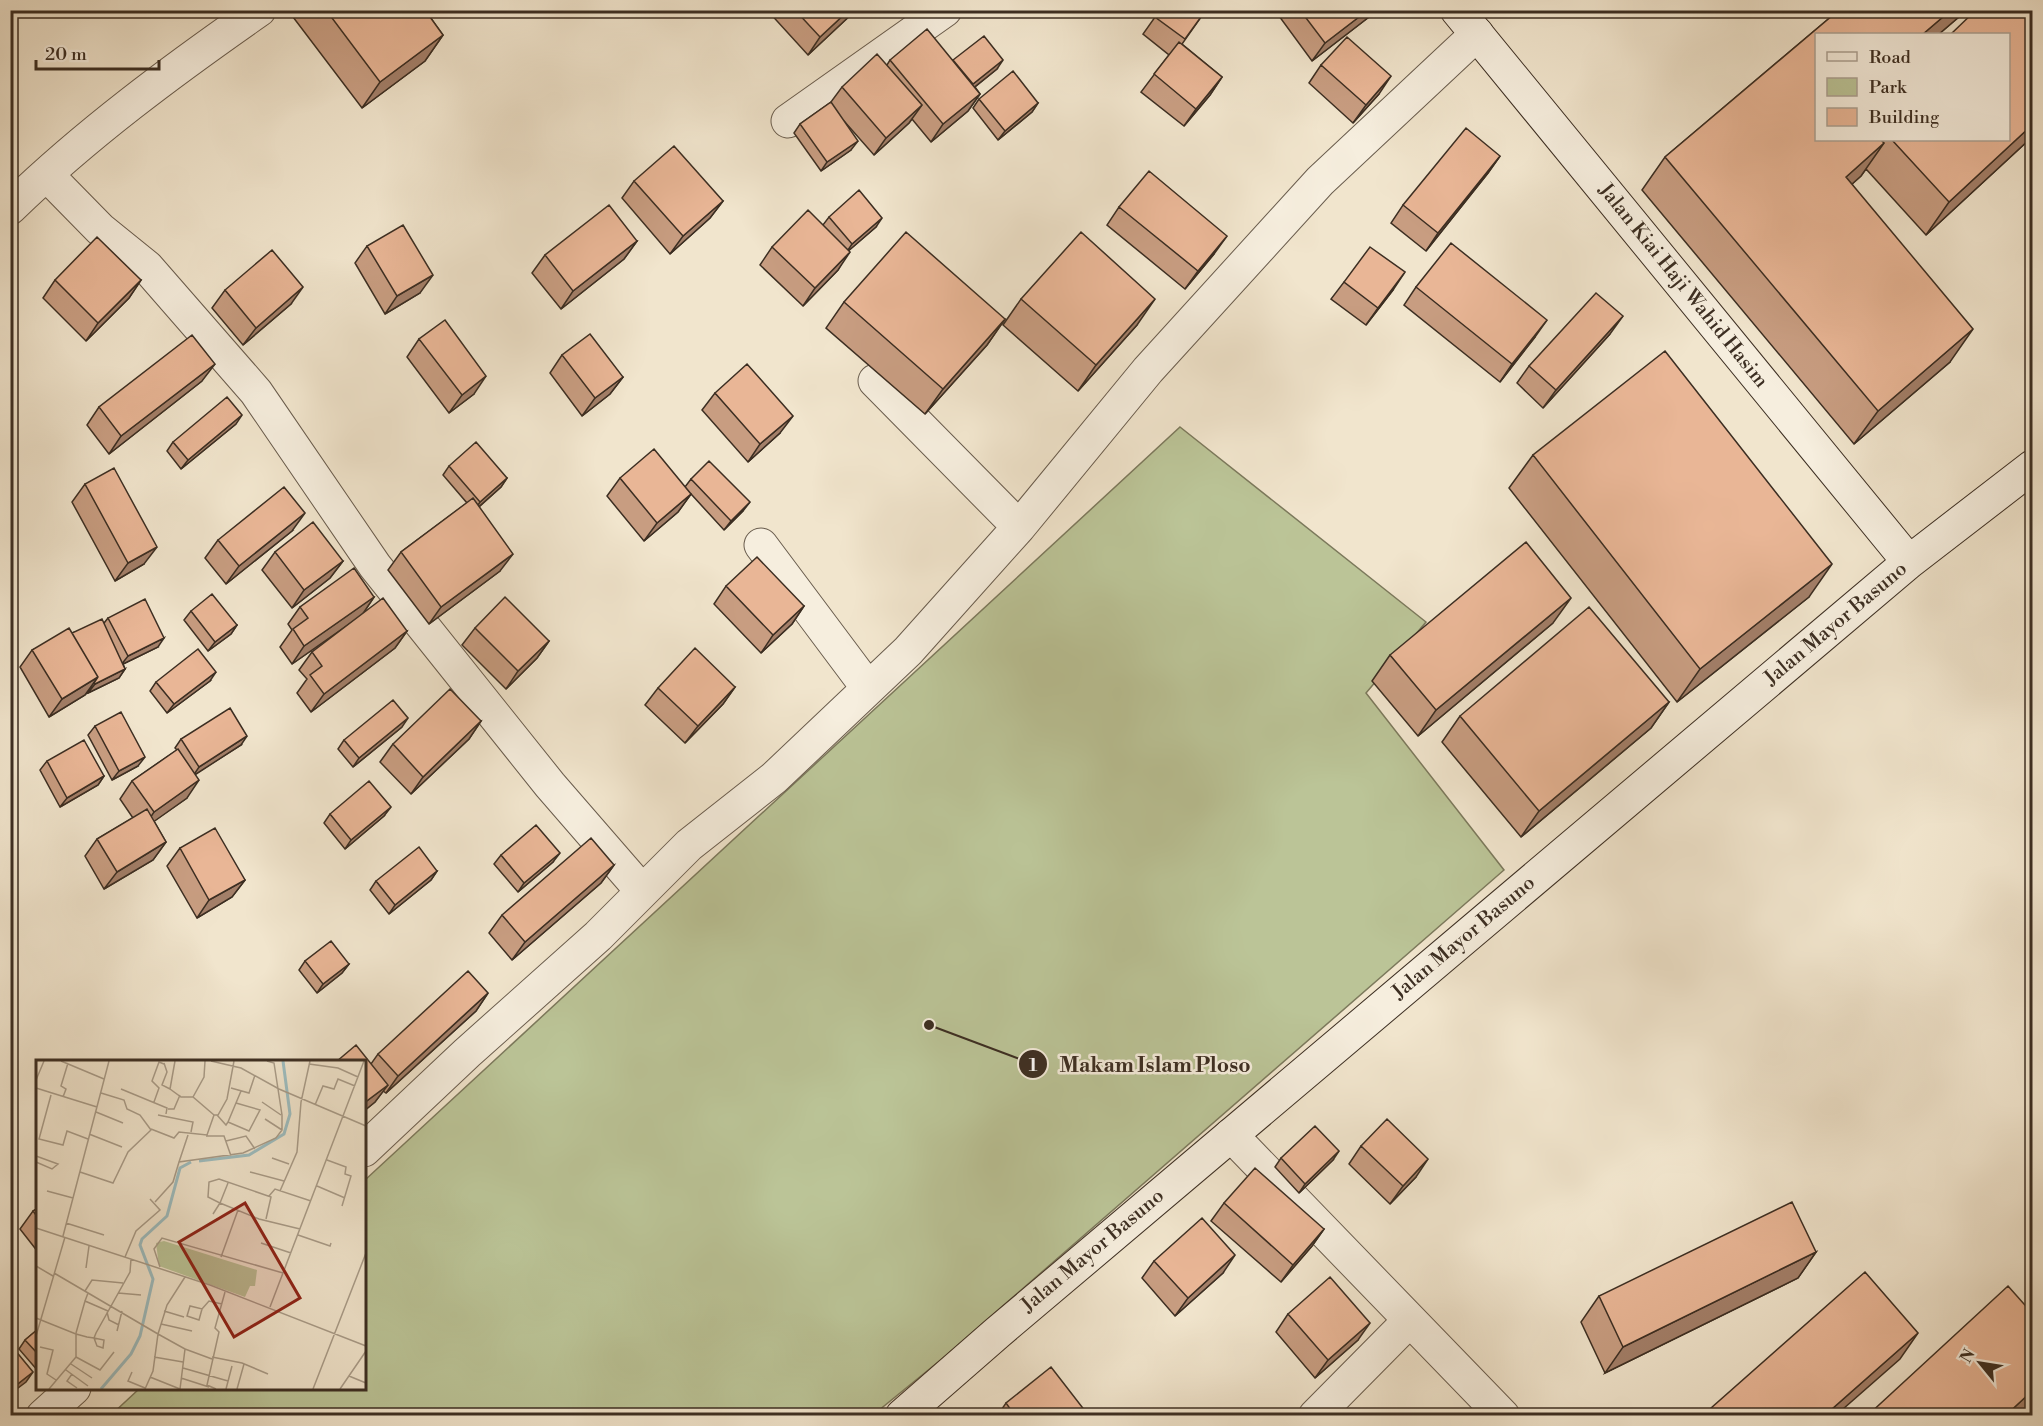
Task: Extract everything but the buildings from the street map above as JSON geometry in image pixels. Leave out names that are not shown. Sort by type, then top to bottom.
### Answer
[{"type":"street","points":[[10,208],[182,64],[259,10]]},
{"type":"street","points":[[788,122],[945,10]]},
{"type":"street","points":[[366,1148],[467,1053],[598,936],[689,844],[774,778],[908,651],[1019,527],[1148,370],[1467,22]]},
{"type":"street","name":"Jalan Kiai Haji Wahid Hasim","points":[[1467,22],[1909,562]]},
{"type":"street","points":[[47,175],[100,229],[147,267],[256,392],[375,566],[550,785],[642,891]]},
{"type":"street","points":[[874,381],[1019,527]]},
{"type":"street","name":"Jalan Mayor Basuno","points":[[902,1416],[1909,562],[2032,467]]},
{"type":"street","points":[[761,545],[868,688]]},
{"type":"street","points":[[1231,1135],[1503,1416]]},
{"type":"street","points":[[1315,1416],[1410,1320]]},
{"type":"street","points":[[43,1416],[73,1390]]},
{"type":"green space","points":[[1180,427],[1426,622],[1366,693],[1504,870],[943,1358],[873,1415],[110,1416],[138,1390],[366,1390],[366,1179]]},
{"type":"place","name":"Makam Islam Ploso","points":[[929,1025]]}]
